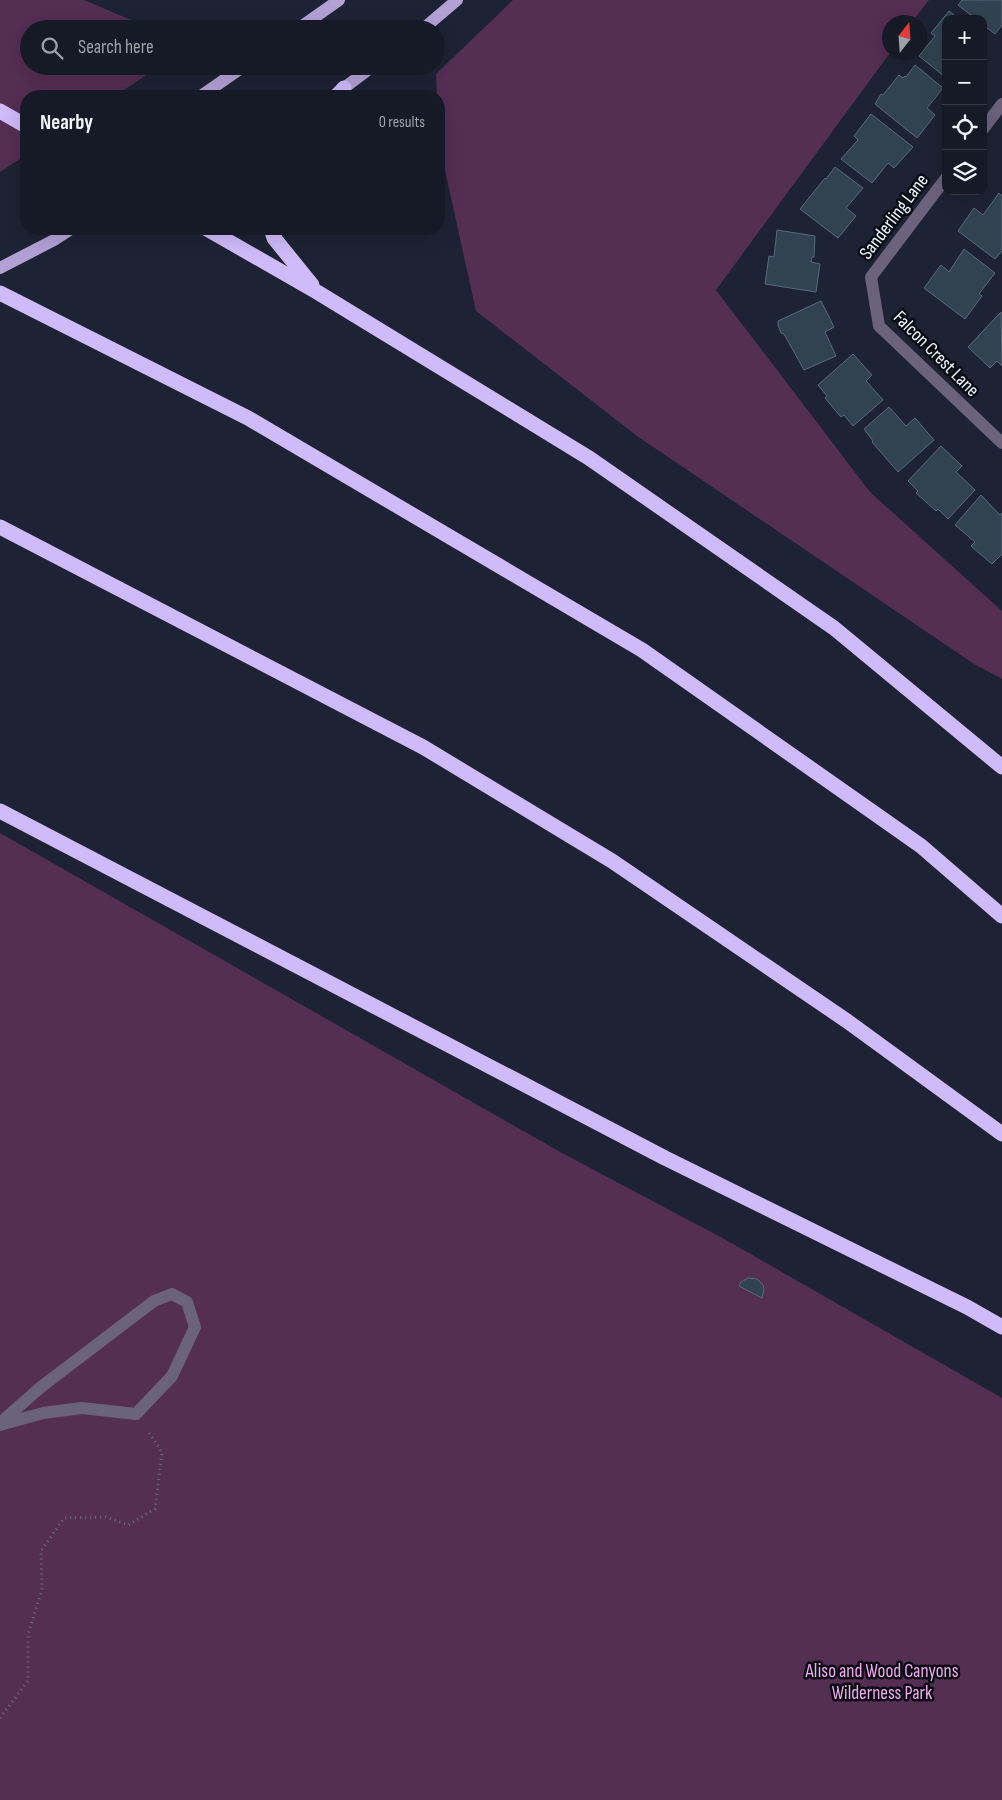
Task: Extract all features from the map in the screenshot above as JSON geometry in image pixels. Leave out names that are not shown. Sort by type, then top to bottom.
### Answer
[{"type":"highway","points":[[0,111],[20,123]]},
{"type":"highway","points":[[217,235],[317,292],[597,463],[834,628],[1002,767]]},
{"type":"highway","points":[[273,235],[317,292]]},
{"type":"highway","points":[[0,293],[248,418],[642,650],[922,846],[1002,916]]},
{"type":"highway","points":[[0,527],[423,747],[612,861],[840,1016],[1002,1134]]},
{"type":"highway","points":[[0,811],[665,1158],[967,1306],[1002,1327]]},
{"type":"main road","points":[[311,20],[339,0]]},
{"type":"main road","points":[[434,20],[457,0]]},
{"type":"main road","points":[[210,90],[231,75]]},
{"type":"main road","points":[[343,90],[362,75]]},
{"type":"main road","points":[[0,268],[62,235]]},
{"type":"street","points":[[987,124],[1002,104]]},
{"type":"street","name":"Sanderling Lane","points":[[871,277],[942,183]]},
{"type":"street","name":"Falcon Crest Lane","points":[[871,277],[879,326],[1002,443]]},
{"type":"street","points":[[172,1294],[187,1302],[195,1327],[172,1376],[136,1414],[82,1408],[43,1413],[0,1424],[40,1387],[154,1301],[172,1294]]},
{"type":"path","points":[[0,1718],[28,1681],[28,1634],[42,1590],[41,1551],[64,1518],[106,1517],[128,1524],[155,1509],[162,1452],[136,1414]]},
{"type":"green space","points":[[0,0],[84,0],[131,20],[20,20],[20,75],[146,75],[124,90],[20,90],[20,159],[0,172]]},
{"type":"green space","points":[[513,0],[929,0],[917,15],[882,15],[882,60],[885,60],[716,290],[870,492],[1002,611],[1002,679],[974,664],[637,436],[476,311],[445,170],[445,90],[437,90],[436,75],[445,75],[445,65]]},
{"type":"green space","name":"Aliso and Wood Canyons Wilderness Park","points":[[0,833],[562,1153],[726,1240],[1002,1398],[1002,1800],[0,1800]]},
{"type":"building","points":[[962,0],[1002,0],[1002,25],[995,34],[987,28],[987,15],[971,15],[958,5]]},
{"type":"building","points":[[949,11],[954,15],[946,15]]},
{"type":"building","points":[[942,20],[942,75],[924,60],[927,60],[927,46],[935,36],[931,33]]},
{"type":"building","points":[[915,65],[942,87],[927,108],[935,115],[917,138],[875,104],[881,94],[883,95],[899,75],[903,78],[906,77]]},
{"type":"building","points":[[871,114],[913,147],[894,168],[888,163],[872,183],[841,159],[858,140],[854,136]]},
{"type":"building","points":[[835,167],[863,188],[846,208],[856,216],[838,238],[800,209]]},
{"type":"building","points":[[999,193],[1002,196],[1002,251],[995,259],[958,231],[974,208],[983,215]]},
{"type":"building","points":[[777,230],[815,236],[814,257],[812,257],[811,262],[820,264],[816,292],[765,284],[769,256],[774,257]]},
{"type":"building","points":[[964,249],[995,273],[979,294],[982,296],[965,319],[924,288],[941,265],[949,272]]},
{"type":"building","points":[[821,301],[834,327],[825,332],[836,356],[804,370],[784,334],[781,333],[778,321]]},
{"type":"building","points":[[1001,312],[1002,366],[997,361],[990,368],[968,347]]},
{"type":"building","points":[[853,354],[872,375],[866,381],[883,400],[853,426],[844,415],[841,417],[825,398],[827,396],[818,385]]},
{"type":"building","points":[[889,407],[906,426],[915,418],[934,440],[898,472],[872,442],[864,429]]},
{"type":"building","points":[[941,446],[962,466],[956,472],[975,490],[948,519],[916,493],[918,491],[908,481]]},
{"type":"building","points":[[981,495],[1000,515],[1002,513],[1002,554],[992,564],[971,546],[975,542],[955,525]]},
{"type":"building","points":[[748,1278],[757,1279],[763,1285],[762,1298],[739,1286],[741,1282]]}]
